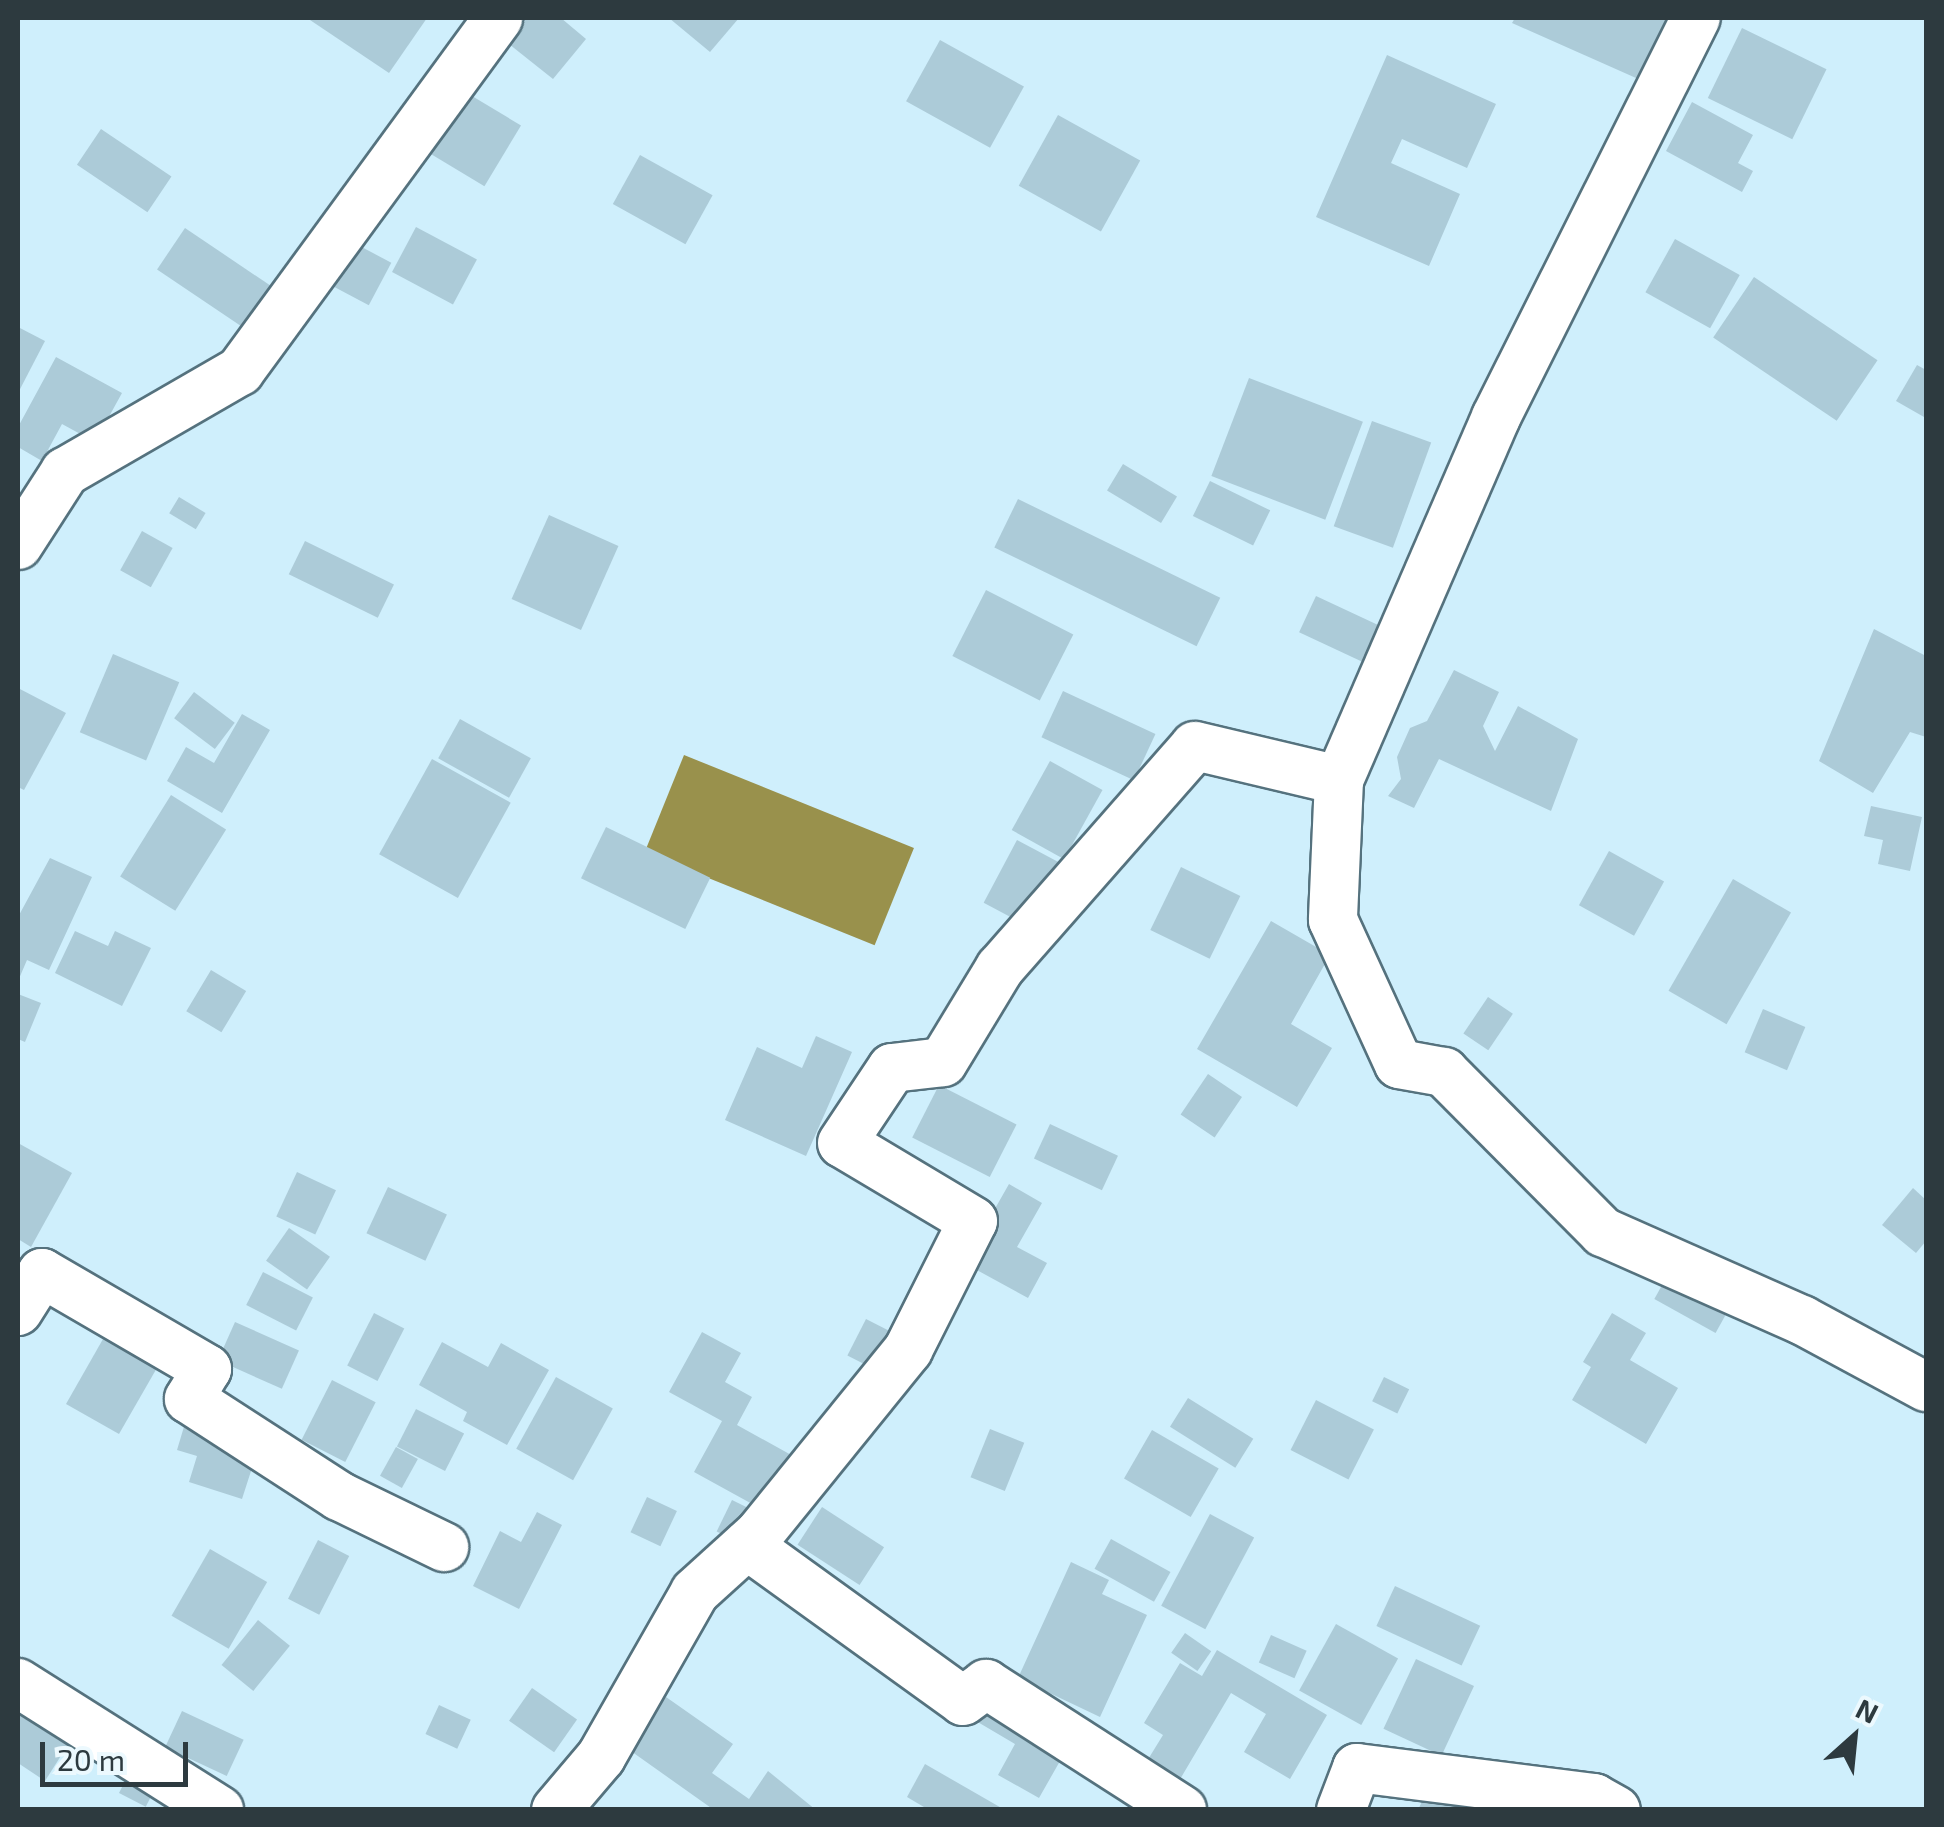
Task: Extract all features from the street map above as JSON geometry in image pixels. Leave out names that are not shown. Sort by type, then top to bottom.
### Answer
[{"type":"street","points":[[18,545],[64,472],[240,370],[498,18]]},
{"type":"street","points":[[1696,18],[1496,417],[1340,780],[1333,920],[1400,1064],[1444,1072],[1602,1232],[1802,1320],[1926,1386]]},
{"type":"street","points":[[556,1810],[600,1757],[696,1592],[746,1545],[908,1350],[973,1221],[842,1144],[892,1068],[943,1062],[1000,968],[1195,746],[1340,780]]},
{"type":"street","points":[[18,1311],[42,1272],[206,1369],[189,1399],[339,1496],[444,1547]]},
{"type":"street","points":[[746,1545],[963,1701],[986,1684],[1182,1810]]},
{"type":"street","points":[[18,1682],[219,1810]]},
{"type":"street","points":[[1341,1810],[1357,1768],[1594,1798],[1616,1810]]},
{"type":"shaded area","points":[[684,755],[914,848],[875,945],[645,852]]},
{"type":"building","points":[[307,18],[427,18],[389,73]]},
{"type":"building","points":[[523,18],[561,18],[586,39],[553,79],[504,40]]},
{"type":"building","points":[[669,18],[739,18],[710,52]]},
{"type":"building","points":[[1515,18],[1674,18],[1645,82],[1512,23]]},
{"type":"building","points":[[1742,28],[1826,69],[1792,139],[1708,98]]},
{"type":"building","points":[[940,40],[1024,87],[990,148],[906,101]]},
{"type":"building","points":[[1387,55],[1496,104],[1467,168],[1402,139],[1391,163],[1460,194],[1429,266],[1316,217]]},
{"type":"building","points":[[467,93],[521,125],[484,186],[430,154]]},
{"type":"building","points":[[1692,102],[1753,135],[1738,163],[1753,171],[1742,192],[1666,151]]},
{"type":"building","points":[[1058,115],[1140,161],[1101,231],[1019,186]]},
{"type":"building","points":[[101,129],[171,177],[147,212],[77,165]]},
{"type":"building","points":[[640,155],[713,195],[685,244],[613,204]]},
{"type":"building","points":[[416,227],[477,259],[453,304],[392,272]]},
{"type":"building","points":[[185,228],[274,288],[246,329],[157,269]]},
{"type":"building","points":[[1675,239],[1740,275],[1710,328],[1645,292]]},
{"type":"building","points":[[356,244],[391,263],[369,305],[333,286]]},
{"type":"building","points":[[1754,277],[1878,360],[1837,421],[1713,338]]},
{"type":"building","points":[[18,327],[45,341],[18,393]]},
{"type":"building","points":[[56,357],[122,393],[95,442],[62,424],[42,461],[18,447],[18,427]]},
{"type":"building","points":[[1917,365],[1926,370],[1924,417],[1896,401]]},
{"type":"building","points":[[1249,378],[1363,422],[1325,520],[1211,476]]},
{"type":"building","points":[[1372,421],[1431,443],[1393,548],[1334,526]]},
{"type":"building","points":[[1123,464],[1177,496],[1161,523],[1107,491]]},
{"type":"building","points":[[1210,481],[1270,510],[1253,545],[1193,516]]},
{"type":"building","points":[[179,497],[206,513],[196,529],[169,513]]},
{"type":"building","points":[[1018,499],[1220,598],[1197,646],[994,548]]},
{"type":"building","points":[[549,515],[618,546],[581,630],[512,599]]},
{"type":"building","points":[[142,531],[173,548],[151,587],[120,570]]},
{"type":"building","points":[[305,541],[394,584],[378,618],[289,574]]},
{"type":"building","points":[[986,590],[1073,634],[1040,700],[952,656]]},
{"type":"building","points":[[1316,596],[1384,628],[1367,664],[1299,632]]},
{"type":"building","points":[[1874,629],[1926,656],[1926,737],[1910,732],[1873,793],[1819,761]]},
{"type":"building","points":[[113,654],[179,682],[146,760],[80,732]]},
{"type":"building","points":[[1454,670],[1499,692],[1483,726],[1495,751],[1518,706],[1578,739],[1551,811],[1439,759],[1414,808],[1388,796],[1401,779],[1397,757],[1410,728],[1427,721]]},
{"type":"building","points":[[18,688],[66,713],[24,790],[18,787]]},
{"type":"building","points":[[1063,691],[1155,734],[1134,780],[1041,737]]},
{"type":"building","points":[[194,692],[235,723],[215,749],[174,718]]},
{"type":"building","points":[[242,714],[270,730],[222,813],[167,781],[186,747],[214,763]]},
{"type":"building","points":[[460,719],[531,758],[509,798],[438,758]]},
{"type":"building","points":[[432,759],[511,803],[458,898],[379,854]]},
{"type":"building","points":[[1050,761],[1102,790],[1064,859],[1012,830]]},
{"type":"building","points":[[171,795],[226,829],[175,911],[120,876]]},
{"type":"building","points":[[1871,806],[1922,817],[1910,871],[1878,864],[1883,840],[1864,836]]},
{"type":"building","points":[[606,827],[710,878],[685,929],[581,878]]},
{"type":"building","points":[[1017,840],[1068,867],[1035,930],[984,903]]},
{"type":"building","points":[[1609,851],[1664,882],[1634,936],[1579,905]]},
{"type":"building","points":[[50,858],[92,877],[49,970],[27,960],[18,981],[18,917]]},
{"type":"building","points":[[1181,867],[1240,896],[1210,959],[1150,930]]},
{"type":"building","points":[[1733,879],[1791,913],[1727,1024],[1668,991]]},
{"type":"building","points":[[1271,921],[1330,955],[1291,1024],[1332,1048],[1297,1107],[1197,1049]]},
{"type":"building","points":[[75,931],[108,946],[115,931],[151,948],[122,1006],[55,973]]},
{"type":"building","points":[[211,970],[246,991],[221,1032],[186,1011]]},
{"type":"building","points":[[18,994],[41,1003],[25,1042],[18,1039]]},
{"type":"building","points":[[1488,997],[1513,1014],[1488,1050],[1463,1033]]},
{"type":"building","points":[[1763,1009],[1805,1027],[1787,1070],[1745,1052]]},
{"type":"building","points":[[816,1036],[852,1052],[806,1156],[725,1120],[757,1047],[802,1068]]},
{"type":"building","points":[[1208,1074],[1242,1097],[1215,1138],[1181,1115]]},
{"type":"building","points":[[939,1085],[1017,1124],[990,1177],[912,1138]]},
{"type":"building","points":[[1050,1124],[1118,1156],[1102,1190],[1034,1158]]},
{"type":"building","points":[[18,1143],[72,1173],[31,1247],[18,1239]]},
{"type":"building","points":[[297,1172],[336,1190],[315,1235],[276,1216]]},
{"type":"building","points":[[1009,1184],[1042,1203],[1017,1247],[1047,1263],[1028,1298],[964,1263]]},
{"type":"building","points":[[388,1187],[447,1214],[425,1261],[366,1233]]},
{"type":"building","points":[[1913,1188],[1926,1200],[1926,1241],[1916,1253],[1882,1225]]},
{"type":"building","points":[[289,1228],[330,1257],[307,1289],[266,1261]]},
{"type":"building","points":[[1681,1251],[1742,1285],[1716,1333],[1654,1299]]},
{"type":"building","points":[[263,1272],[313,1297],[296,1330],[246,1305]]},
{"type":"building","points":[[374,1313],[404,1328],[378,1381],[347,1366]]},
{"type":"building","points":[[1612,1313],[1646,1333],[1630,1360],[1678,1388],[1646,1444],[1572,1400],[1591,1367],[1583,1362]]},
{"type":"building","points":[[866,1319],[905,1339],[887,1376],[847,1356]]},
{"type":"building","points":[[235,1322],[299,1350],[282,1389],[218,1360]]},
{"type":"building","points":[[107,1332],[173,1340],[119,1434],[66,1404]]},
{"type":"building","points":[[702,1332],[741,1353],[725,1382],[752,1397],[737,1425],[811,1466],[781,1520],[694,1472],[722,1421],[669,1392]]},
{"type":"building","points":[[442,1342],[488,1367],[501,1343],[549,1370],[507,1445],[463,1421],[467,1412],[419,1385]]},
{"type":"building","points":[[556,1377],[613,1409],[573,1480],[516,1449]]},
{"type":"building","points":[[1384,1377],[1409,1389],[1397,1414],[1372,1401]]},
{"type":"building","points":[[332,1380],[376,1402],[345,1462],[302,1440]]},
{"type":"building","points":[[1188,1398],[1253,1439],[1235,1468],[1170,1427]]},
{"type":"building","points":[[192,1400],[261,1440],[242,1499],[189,1482],[197,1456],[177,1450]]},
{"type":"building","points":[[1316,1400],[1374,1430],[1348,1479],[1291,1450]]},
{"type":"building","points":[[416,1409],[464,1434],[445,1471],[397,1446]]},
{"type":"building","points":[[990,1429],[1024,1443],[1005,1491],[971,1477]]},
{"type":"building","points":[[1152,1430],[1219,1468],[1191,1517],[1124,1478]]},
{"type":"building","points":[[396,1447],[418,1459],[402,1488],[380,1476]]},
{"type":"building","points":[[647,1497],[677,1511],[660,1546],[631,1532]]},
{"type":"building","points":[[732,1500],[759,1513],[744,1545],[717,1531]]},
{"type":"building","points":[[822,1507],[884,1547],[860,1585],[797,1545]]},
{"type":"building","points":[[537,1512],[562,1525],[519,1609],[473,1586],[500,1531],[521,1542]]},
{"type":"building","points":[[1210,1514],[1254,1537],[1205,1629],[1161,1606]]},
{"type":"building","points":[[1111,1539],[1170,1572],[1154,1602],[1095,1569]]},
{"type":"building","points":[[318,1540],[349,1556],[319,1615],[288,1599]]},
{"type":"building","points":[[210,1549],[267,1582],[229,1649],[172,1616]]},
{"type":"building","points":[[1071,1562],[1109,1580],[1102,1594],[1147,1615],[1100,1717],[1018,1678]]},
{"type":"building","points":[[1395,1586],[1480,1626],[1462,1666],[1376,1626]]},
{"type":"building","points":[[258,1620],[290,1646],[253,1691],[221,1665]]},
{"type":"building","points":[[1336,1624],[1398,1658],[1361,1725],[1299,1690]]},
{"type":"building","points":[[1185,1633],[1211,1651],[1197,1671],[1171,1653]]},
{"type":"building","points":[[1271,1635],[1307,1651],[1294,1678],[1259,1662]]},
{"type":"building","points":[[1217,1650],[1327,1715],[1290,1779],[1244,1752],[1266,1714],[1231,1693],[1179,1781],[1147,1761],[1163,1735],[1144,1723],[1180,1663],[1202,1676]]},
{"type":"building","points":[[1416,1659],[1474,1686],[1441,1756],[1383,1729]]},
{"type":"building","points":[[1002,1675],[1064,1754],[1039,1798],[998,1775],[1015,1744],[976,1721]]},
{"type":"building","points":[[532,1688],[577,1720],[554,1752],[509,1721]]},
{"type":"building","points":[[18,1689],[71,1740],[45,1781],[18,1763]]},
{"type":"building","points":[[666,1697],[733,1744],[712,1773],[749,1799],[768,1771],[816,1810],[714,1810],[628,1749]]},
{"type":"building","points":[[439,1705],[471,1720],[457,1749],[425,1734]]},
{"type":"building","points":[[182,1711],[244,1740],[227,1776],[165,1747]]},
{"type":"building","points":[[144,1744],[171,1758],[146,1807],[119,1793]]},
{"type":"building","points":[[925,1764],[1005,1810],[929,1810],[907,1797]]},
{"type":"building","points":[[1431,1782],[1470,1800],[1466,1810],[1418,1810]]}]
